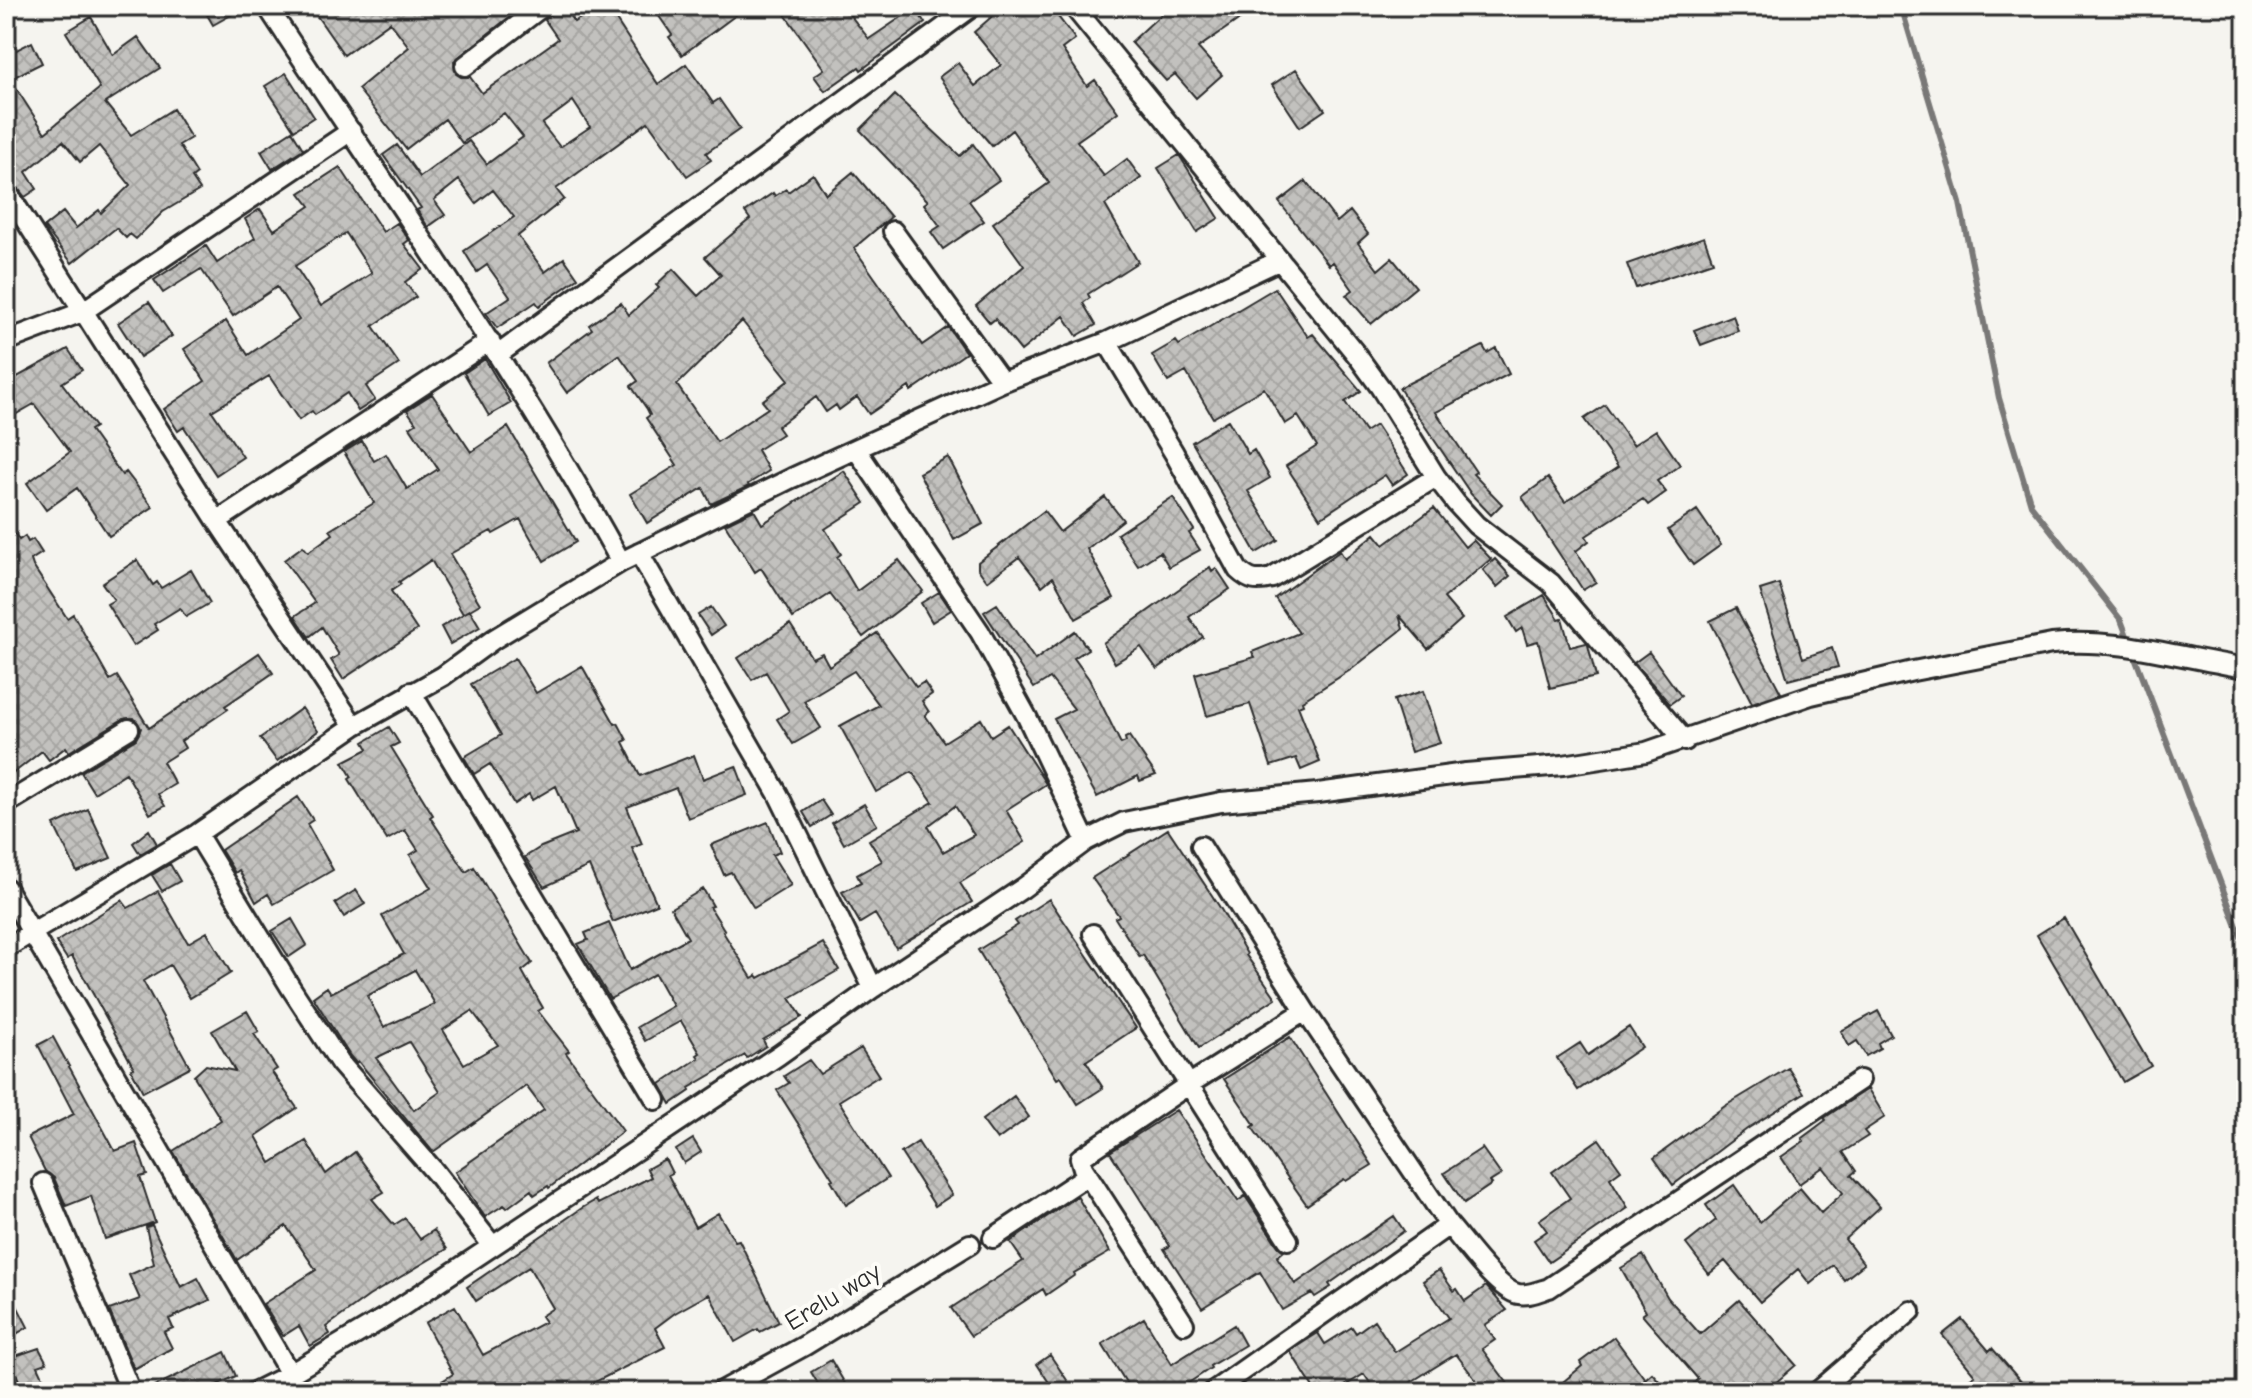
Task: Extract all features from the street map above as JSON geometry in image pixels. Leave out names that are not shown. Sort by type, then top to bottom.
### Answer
[{"type":"street","points":[[267,6],[495,348],[573,475],[621,562]]},
{"type":"street","points":[[465,66],[543,6]]},
{"type":"street","points":[[217,521],[495,348],[973,6]]},
{"type":"street","points":[[1073,6],[1380,387],[1436,477],[1476,525],[1551,583],[1685,741]]},
{"type":"street","points":[[6,341],[82,312],[351,131]]},
{"type":"street","points":[[6,190],[217,521],[354,726]]},
{"type":"street","points":[[893,231],[1002,382]]},
{"type":"street","points":[[6,948],[197,834],[354,726],[443,676],[494,639],[621,562],[1002,382],[1107,342],[1280,260]]},
{"type":"street","points":[[1107,342],[1174,453],[1238,570],[1248,580],[1257,582],[1272,578],[1436,477]]},
{"type":"street","points":[[856,449],[980,632],[1027,717],[1086,841]]},
{"type":"street","points":[[639,553],[772,782],[873,988]]},
{"type":"street","points":[[254,1392],[389,1315],[969,925],[1086,841],[1136,818],[1221,802],[1318,793],[1456,774],[1585,763],[1646,752],[1811,695],[1913,671],[2073,642],[2108,643],[2246,668]]},
{"type":"street","points":[[411,692],[656,1100]]},
{"type":"street","points":[[6,804],[129,729]]},
{"type":"street","points":[[197,834],[340,1063],[443,1181],[492,1245]]},
{"type":"street","points":[[1201,846],[1305,1011],[1449,1225],[1501,1284],[1515,1294],[1530,1295],[1549,1288],[1860,1080]]},
{"type":"street","points":[[6,888],[290,1374]]},
{"type":"street","points":[[1093,934],[1288,1240]]},
{"type":"street","points":[[1184,1324],[1080,1158],[1305,1011]]},
{"type":"street","points":[[993,1238],[1088,1175]]},
{"type":"street","points":[[43,1183],[131,1392]]},
{"type":"street","points":[[1212,1392],[1449,1225]]},
{"type":"street","name":"Erelu way","points":[[720,1392],[804,1346],[970,1244]]},
{"type":"street","points":[[1817,1392],[1911,1311]]},
{"type":"building","points":[[202,6],[247,6],[213,25]]},
{"type":"building","points":[[310,6],[523,6],[454,61],[456,74],[470,77],[482,93],[558,39],[545,20],[555,6],[563,6],[574,22],[598,6],[607,6],[658,84],[686,64],[713,103],[719,99],[740,129],[706,153],[711,160],[687,176],[648,122],[556,189],[564,199],[518,236],[545,272],[564,258],[578,278],[539,306],[536,302],[497,328],[486,313],[510,297],[487,265],[477,272],[464,251],[514,217],[493,190],[476,203],[459,180],[434,200],[445,215],[428,227],[417,210],[421,208],[383,155],[397,145],[420,177],[469,141],[487,164],[523,137],[504,113],[462,143],[445,119],[406,149],[358,89],[409,47],[390,22],[344,55]],"holes":[[[573,101],[590,127],[560,147],[542,124]]]},
{"type":"building","points":[[652,6],[748,6],[682,55]]},
{"type":"building","points":[[779,6],[843,6],[869,39],[915,8],[925,23],[861,70],[859,67],[825,91],[814,76],[824,69]]},
{"type":"building","points":[[990,6],[1050,6],[1075,39],[1062,49],[1087,86],[1095,80],[1118,112],[1077,141],[1104,176],[1127,159],[1141,178],[1105,205],[1138,262],[1088,294],[1090,298],[1083,303],[1096,325],[1077,336],[1064,316],[1021,351],[995,319],[990,323],[976,306],[1024,266],[993,223],[1049,183],[1012,130],[992,146],[939,77],[958,63],[975,86],[1001,65],[974,32],[996,13]]},
{"type":"building","points":[[1170,6],[1237,6],[1244,16],[1198,48],[1222,75],[1196,98],[1175,74],[1166,81],[1131,42]]},
{"type":"building","points":[[91,17],[113,55],[138,37],[160,68],[105,103],[131,135],[173,109],[191,138],[179,145],[197,174],[192,178],[200,190],[163,212],[136,239],[130,234],[126,238],[116,228],[72,263],[44,227],[63,212],[76,228],[99,210],[101,213],[130,185],[99,146],[80,162],[63,141],[26,172],[37,189],[25,197],[6,173],[6,55],[32,42],[42,63],[10,79],[45,133],[100,88],[66,32]]},
{"type":"building","points":[[1296,69],[1325,110],[1300,127],[1272,85]]},
{"type":"building","points":[[286,73],[314,117],[294,130],[265,86]]},
{"type":"building","points":[[895,95],[960,156],[973,144],[999,180],[969,201],[984,221],[943,249],[931,232],[940,226],[924,204],[928,201],[860,130]]},
{"type":"building","points":[[292,131],[303,149],[272,169],[261,151]]},
{"type":"building","points":[[1179,155],[1219,218],[1197,232],[1158,168]]},
{"type":"building","points":[[340,167],[383,232],[397,223],[409,240],[404,244],[423,269],[405,282],[416,297],[373,326],[399,364],[366,386],[375,400],[358,411],[347,393],[315,415],[312,411],[299,420],[269,376],[212,411],[243,457],[216,475],[184,427],[178,431],[164,409],[205,381],[184,349],[226,321],[248,355],[299,320],[277,287],[233,316],[201,269],[163,293],[154,280],[206,246],[217,263],[255,238],[245,219],[260,209],[274,230],[310,206],[300,193]],"holes":[[[346,233],[372,273],[321,306],[295,266]]]},
{"type":"building","points":[[853,172],[891,217],[854,248],[922,345],[948,327],[966,353],[911,391],[909,387],[869,414],[857,397],[839,410],[836,405],[826,412],[816,397],[777,427],[782,434],[757,450],[769,471],[749,486],[711,504],[703,488],[647,523],[630,494],[677,465],[646,418],[650,415],[631,386],[638,381],[619,355],[567,393],[546,363],[592,329],[589,325],[621,303],[629,315],[659,288],[656,285],[673,269],[698,296],[721,275],[705,257],[750,219],[745,212],[773,193],[775,196],[786,189],[788,192],[813,174],[826,194]],"holes":[[[742,321],[789,380],[762,401],[768,408],[717,442],[677,385]]]},
{"type":"building","points":[[1306,181],[1337,222],[1350,211],[1368,234],[1358,243],[1378,270],[1392,258],[1416,287],[1371,324],[1346,295],[1353,290],[1333,262],[1329,265],[1279,202]]},
{"type":"building","points":[[1704,237],[1713,262],[1636,288],[1627,264]]},
{"type":"building","points":[[1275,288],[1308,337],[1313,334],[1361,391],[1345,402],[1365,432],[1376,425],[1408,474],[1392,485],[1385,475],[1320,518],[1286,466],[1317,446],[1298,416],[1285,424],[1264,388],[1213,418],[1186,372],[1168,382],[1152,355],[1176,341],[1179,345]]},
{"type":"building","points":[[149,302],[172,336],[140,357],[118,323]]},
{"type":"building","points":[[1733,315],[1738,331],[1701,345],[1694,330]]},
{"type":"building","points":[[1483,346],[1487,353],[1496,348],[1509,374],[1436,412],[1476,472],[1473,474],[1502,504],[1491,515],[1471,494],[1399,388]]},
{"type":"building","points":[[68,349],[82,370],[62,383],[95,427],[90,430],[122,475],[126,472],[153,507],[109,536],[77,488],[46,510],[27,483],[70,452],[34,404],[6,420],[6,383]]},
{"type":"building","points":[[485,359],[511,403],[489,416],[464,373]]},
{"type":"building","points":[[432,394],[471,452],[508,427],[576,542],[544,561],[520,519],[450,554],[480,604],[463,614],[431,560],[391,591],[417,630],[343,679],[331,660],[339,655],[322,627],[309,637],[295,616],[315,603],[284,560],[303,546],[308,552],[333,534],[330,530],[374,503],[344,452],[362,441],[374,461],[386,454],[407,489],[438,469],[410,427],[416,423],[407,410]]},
{"type":"building","points":[[1605,405],[1633,445],[1656,430],[1680,465],[1657,481],[1666,492],[1648,505],[1643,499],[1586,536],[1589,541],[1576,551],[1596,582],[1583,590],[1522,497],[1548,478],[1565,502],[1618,467],[1584,419]]},
{"type":"building","points":[[1228,420],[1248,454],[1254,450],[1270,478],[1248,491],[1278,540],[1256,553],[1192,442]]},
{"type":"building","points":[[948,457],[983,524],[954,540],[919,473]]},
{"type":"building","points":[[844,471],[865,503],[825,529],[841,554],[837,557],[857,591],[899,560],[923,591],[863,637],[830,594],[793,618],[761,568],[755,572],[725,524],[754,510],[762,524]]},
{"type":"building","points":[[1105,497],[1123,520],[1087,549],[1114,598],[1076,619],[1053,577],[1042,586],[1019,557],[987,581],[978,569],[978,562],[1044,511],[1060,532]]},
{"type":"building","points":[[1173,497],[1194,530],[1189,533],[1200,550],[1169,567],[1160,552],[1138,566],[1117,534]]},
{"type":"building","points":[[1434,508],[1465,547],[1473,540],[1491,559],[1444,598],[1462,619],[1428,649],[1399,615],[1403,629],[1352,669],[1302,701],[1303,704],[1298,706],[1320,762],[1301,770],[1296,758],[1271,766],[1250,704],[1207,716],[1195,674],[1255,657],[1252,652],[1299,633],[1275,598],[1340,551],[1345,559],[1375,534],[1384,545]]},
{"type":"building","points":[[1697,510],[1721,545],[1693,565],[1668,530]]},
{"type":"building","points":[[6,520],[19,540],[25,536],[28,542],[33,539],[42,553],[31,560],[33,566],[67,618],[73,614],[110,680],[117,676],[149,728],[259,653],[273,673],[181,741],[185,748],[163,762],[175,784],[158,794],[165,806],[150,814],[126,773],[94,793],[81,772],[136,739],[141,728],[134,718],[123,719],[69,752],[66,747],[49,760],[42,751],[6,779]]},
{"type":"building","points":[[1495,559],[1510,576],[1497,587],[1483,570]]},
{"type":"building","points":[[137,560],[153,585],[157,582],[161,588],[191,570],[210,603],[186,617],[180,608],[154,624],[158,630],[133,646],[107,604],[114,600],[102,583]]},
{"type":"building","points":[[1210,567],[1212,571],[1216,568],[1230,589],[1189,617],[1203,637],[1157,669],[1141,647],[1115,663],[1103,643]]},
{"type":"building","points":[[1779,584],[1803,658],[1832,648],[1838,667],[1788,680],[1760,590]]},
{"type":"building","points":[[939,592],[951,610],[932,622],[921,603]]},
{"type":"building","points":[[1544,595],[1559,619],[1562,618],[1570,647],[1588,645],[1596,677],[1550,688],[1538,641],[1527,644],[1522,628],[1516,632],[1507,617]]},
{"type":"building","points":[[997,604],[1035,660],[1075,631],[1088,649],[1074,658],[1089,679],[1121,744],[1129,736],[1156,775],[1140,781],[1138,776],[1097,797],[1054,719],[1074,709],[1050,678],[1034,688],[984,612]]},
{"type":"building","points":[[711,607],[724,626],[711,635],[698,615]]},
{"type":"building","points":[[1736,608],[1781,693],[1752,703],[1710,621]]},
{"type":"building","points":[[470,610],[480,627],[450,644],[441,627]]},
{"type":"building","points":[[790,624],[812,658],[822,653],[829,666],[877,633],[916,687],[924,682],[932,694],[922,701],[929,712],[925,715],[944,742],[981,719],[991,736],[1008,725],[1046,784],[1006,810],[1025,842],[960,883],[972,902],[896,948],[875,914],[860,923],[842,892],[861,883],[857,875],[882,861],[869,840],[933,802],[912,772],[876,792],[840,726],[879,705],[854,671],[804,701],[821,728],[793,744],[777,719],[789,711],[766,672],[752,680],[738,658]],"holes":[[[955,806],[974,835],[943,852],[928,826]]]},
{"type":"building","points":[[1649,652],[1681,696],[1670,704],[1634,663]]},
{"type":"building","points":[[515,658],[536,693],[582,666],[627,740],[623,742],[640,776],[694,755],[703,779],[736,766],[747,795],[688,818],[676,788],[627,807],[642,844],[632,848],[657,904],[613,922],[589,866],[544,887],[525,857],[576,833],[556,786],[532,800],[529,794],[514,804],[490,764],[474,774],[464,757],[501,735],[471,684]]},
{"type":"building","points":[[1423,691],[1440,743],[1411,752],[1394,700]]},
{"type":"building","points":[[302,708],[318,731],[277,761],[260,738]]},
{"type":"building","points":[[389,727],[399,743],[391,747],[433,815],[430,817],[466,872],[474,867],[532,963],[522,971],[543,1008],[538,1011],[623,1131],[549,1188],[534,1195],[531,1190],[507,1208],[504,1205],[485,1217],[455,1172],[544,1110],[526,1086],[433,1152],[358,1061],[356,1063],[350,1056],[313,997],[327,987],[331,993],[404,954],[382,916],[431,888],[410,855],[418,850],[405,830],[387,840],[349,779],[352,777],[343,762],[368,749],[364,742]],"holes":[[[415,970],[435,1004],[384,1027],[367,996]],[[472,1011],[498,1045],[464,1064],[443,1030]],[[409,1042],[440,1092],[414,1110],[376,1058]]]},
{"type":"building","points":[[298,797],[313,820],[307,824],[333,870],[274,904],[268,894],[256,902],[239,870],[235,873],[221,850]]},
{"type":"building","points":[[821,800],[831,815],[812,827],[803,812]]},
{"type":"building","points":[[864,804],[877,825],[844,844],[832,823]]},
{"type":"building","points":[[88,809],[111,858],[77,872],[54,825]]},
{"type":"building","points":[[768,822],[780,852],[772,855],[791,885],[754,908],[731,872],[724,875],[711,845]]},
{"type":"building","points":[[1168,829],[1276,998],[1199,1048],[1143,955],[1140,957],[1115,918],[1119,916],[1092,878]]},
{"type":"building","points":[[149,830],[157,844],[140,854],[133,843]]},
{"type":"building","points":[[170,864],[180,881],[162,891],[152,875]]},
{"type":"building","points":[[703,889],[723,932],[752,978],[757,975],[759,978],[823,943],[839,970],[790,998],[802,1017],[763,1040],[766,1046],[689,1088],[690,1091],[671,1104],[660,1084],[699,1058],[697,1055],[700,1053],[681,1021],[645,1041],[637,1027],[673,1006],[655,974],[610,999],[578,944],[588,940],[585,933],[609,923],[630,970],[688,938],[671,908]]},
{"type":"building","points":[[356,890],[365,904],[344,917],[335,903]]},
{"type":"building","points":[[158,891],[188,943],[207,932],[231,973],[190,998],[170,965],[143,981],[190,1067],[143,1092],[131,1069],[134,1068],[72,956],[67,959],[56,942],[122,900],[128,908]]},
{"type":"building","points":[[1049,899],[1136,1028],[1086,1061],[1103,1088],[1078,1104],[1061,1077],[1057,1079],[978,950],[1018,925],[1015,921]]},
{"type":"building","points":[[2064,918],[2151,1066],[2123,1082],[2037,935]]},
{"type":"building","points":[[292,919],[307,945],[289,957],[272,931]]},
{"type":"building","points":[[247,1011],[259,1032],[254,1034],[277,1069],[272,1072],[297,1108],[256,1136],[271,1163],[306,1141],[326,1174],[355,1152],[384,1192],[372,1199],[394,1225],[405,1218],[420,1239],[434,1230],[447,1249],[369,1296],[326,1327],[330,1334],[310,1346],[299,1326],[283,1336],[263,1304],[316,1270],[286,1226],[237,1260],[173,1151],[221,1120],[194,1076],[206,1065],[235,1071],[212,1031]]},
{"type":"building","points":[[1878,1011],[1891,1035],[1878,1043],[1880,1048],[1866,1056],[1857,1041],[1849,1046],[1841,1031]]},
{"type":"building","points":[[1629,1027],[1642,1047],[1578,1090],[1557,1058],[1580,1043],[1588,1055]]},
{"type":"building","points":[[53,1037],[115,1151],[136,1143],[147,1175],[140,1177],[155,1222],[105,1239],[91,1196],[66,1206],[54,1178],[45,1171],[28,1137],[74,1114],[38,1045]]},
{"type":"building","points":[[1290,1037],[1372,1165],[1346,1181],[1344,1179],[1307,1205],[1252,1127],[1255,1125],[1224,1079]]},
{"type":"building","points":[[861,1048],[879,1076],[839,1101],[888,1178],[846,1205],[777,1090],[789,1083],[784,1076],[809,1060],[820,1074]]},
{"type":"building","points":[[1788,1068],[1804,1093],[1747,1129],[1673,1185],[1654,1158],[1725,1106]]},
{"type":"building","points":[[1868,1089],[1885,1117],[1864,1131],[1868,1136],[1843,1152],[1856,1171],[1851,1175],[1880,1207],[1845,1239],[1864,1264],[1844,1280],[1833,1265],[1810,1284],[1798,1269],[1760,1302],[1725,1261],[1709,1274],[1686,1244],[1716,1220],[1706,1205],[1734,1185],[1760,1222],[1800,1188],[1821,1213],[1843,1193],[1823,1167],[1799,1184],[1781,1157],[1804,1141],[1802,1138],[1826,1120],[1824,1118]]},
{"type":"building","points":[[1014,1096],[1029,1117],[997,1140],[982,1120]]},
{"type":"building","points":[[1176,1110],[1238,1201],[1245,1196],[1284,1251],[1277,1257],[1295,1284],[1394,1216],[1404,1231],[1329,1284],[1331,1287],[1315,1297],[1312,1293],[1282,1310],[1260,1272],[1202,1308],[1164,1249],[1170,1246],[1110,1152]]},
{"type":"building","points":[[693,1139],[701,1152],[684,1163],[676,1150]]},
{"type":"building","points":[[1599,1139],[1621,1170],[1610,1178],[1628,1208],[1549,1262],[1534,1240],[1547,1231],[1539,1220],[1570,1198],[1552,1172]]},
{"type":"building","points":[[918,1142],[952,1195],[935,1206],[901,1153]]},
{"type":"building","points":[[1482,1148],[1501,1175],[1464,1203],[1444,1173]]},
{"type":"building","points":[[665,1159],[672,1173],[668,1175],[695,1227],[718,1213],[735,1241],[739,1240],[779,1322],[735,1342],[709,1294],[655,1328],[665,1347],[595,1382],[599,1392],[425,1392],[453,1374],[425,1323],[455,1306],[483,1355],[545,1322],[541,1316],[553,1308],[529,1267],[476,1301],[467,1287],[582,1208],[596,1200],[598,1204],[651,1177],[647,1169]]},
{"type":"building","points":[[1077,1196],[1110,1252],[1074,1273],[1046,1295],[1043,1289],[971,1336],[951,1308],[1023,1261],[1010,1242]]},
{"type":"building","points":[[152,1225],[181,1287],[198,1278],[210,1300],[169,1319],[173,1328],[164,1332],[172,1348],[134,1369],[109,1310],[140,1299],[129,1275],[154,1264],[146,1227]]},
{"type":"building","points":[[1643,1255],[1668,1298],[1700,1334],[1739,1300],[1796,1365],[1765,1392],[1761,1392],[1752,1381],[1741,1392],[1685,1392],[1698,1379],[1642,1315],[1646,1312],[1621,1268]]},
{"type":"building","points":[[1439,1270],[1465,1301],[1486,1286],[1507,1310],[1485,1325],[1495,1340],[1482,1349],[1514,1392],[1485,1392],[1456,1354],[1411,1382],[1417,1392],[1376,1392],[1364,1374],[1335,1392],[1316,1392],[1290,1351],[1318,1333],[1325,1344],[1352,1327],[1356,1333],[1374,1320],[1395,1352],[1449,1318],[1423,1281]]},
{"type":"building","points":[[6,1284],[28,1327],[6,1340]]},
{"type":"building","points":[[1144,1318],[1172,1364],[1234,1325],[1245,1345],[1175,1392],[1132,1392],[1102,1344]]},
{"type":"building","points":[[1962,1319],[2030,1392],[1977,1392],[1969,1379],[1975,1375],[1942,1335]]},
{"type":"building","points":[[1614,1337],[1645,1379],[1652,1373],[1669,1392],[1551,1392],[1582,1366],[1580,1362]]},
{"type":"building","points":[[39,1348],[47,1363],[38,1366],[50,1392],[24,1392],[9,1358]]},
{"type":"building","points":[[225,1352],[236,1376],[202,1392],[143,1392]]},
{"type":"building","points":[[1050,1355],[1075,1392],[1055,1392],[1037,1364]]},
{"type":"building","points":[[831,1360],[850,1392],[823,1392],[811,1372]]},
{"type":"waterway","points":[[1901,6],[1960,203],[1999,398],[2031,505],[2121,620],[2246,950]]}]
